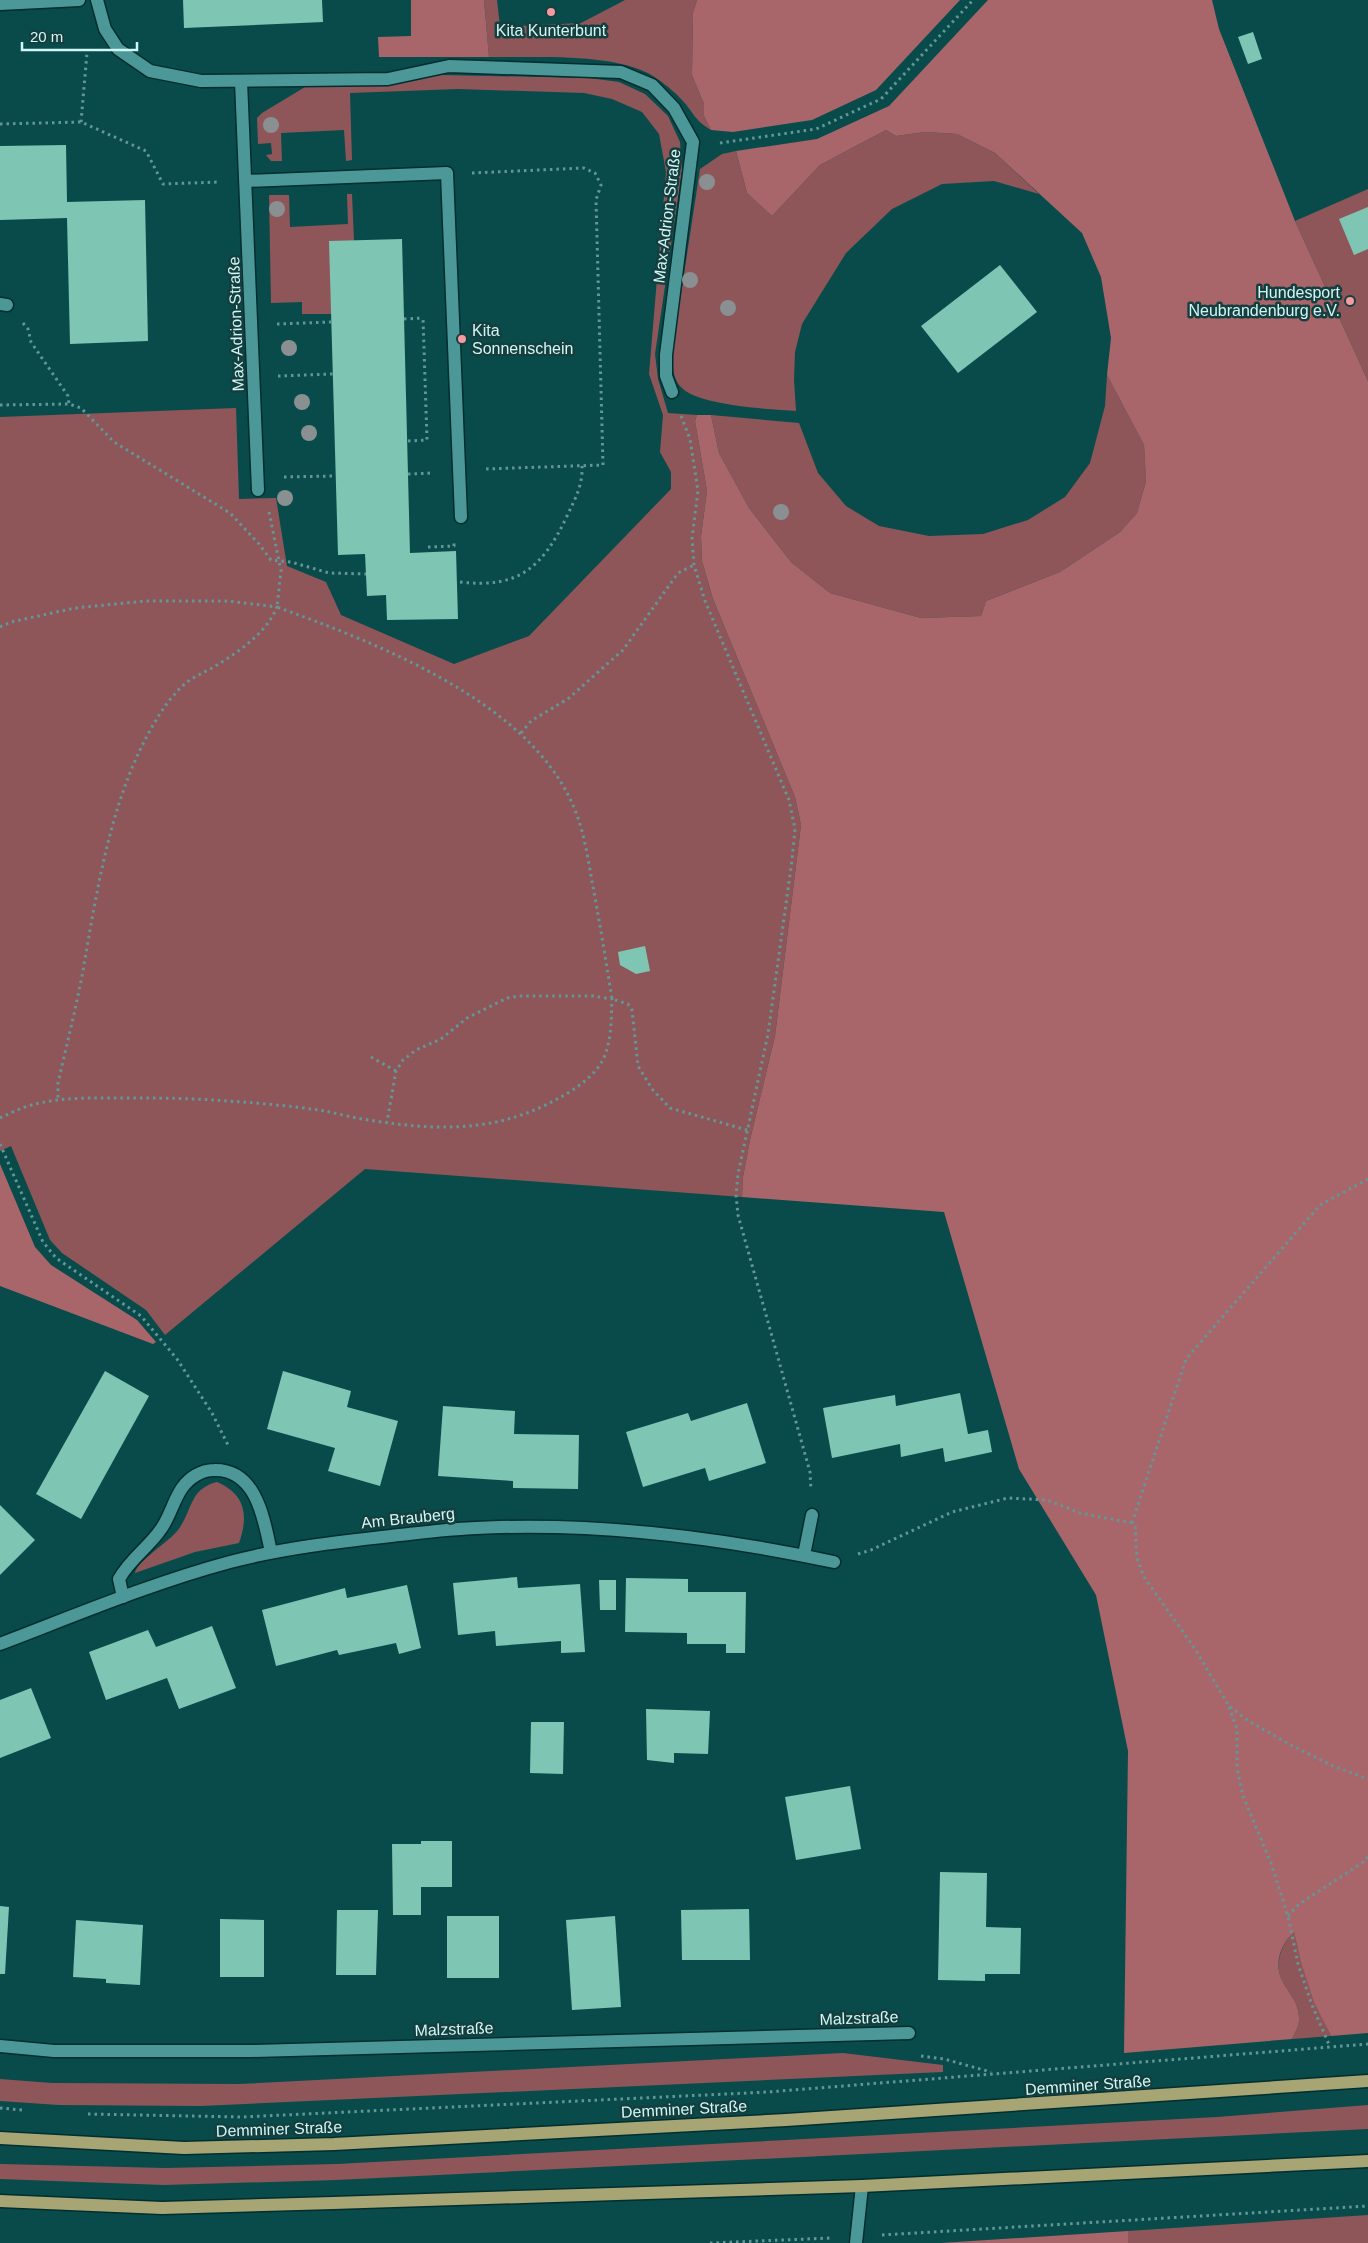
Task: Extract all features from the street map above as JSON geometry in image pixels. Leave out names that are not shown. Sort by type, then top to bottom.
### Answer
[{"type":"main road","name":"Demminer Straße","points":[[0,2138],[184,2148],[334,2144],[786,2120],[1368,2081]]},
{"type":"main road","points":[[0,2201],[162,2208],[862,2186],[1368,2161]]},
{"type":"street","points":[[0,4],[79,0]]},
{"type":"street","name":"Max-Adrion-Straße","points":[[97,0],[105,29],[118,49],[150,71],[201,81],[388,79],[449,66],[621,72],[652,85],[674,108],[693,142],[666,355],[666,376],[672,392]]},
{"type":"street","name":"Max-Adrion-Straße","points":[[241,81],[258,484]]},
{"type":"street","points":[[246,181],[447,174],[461,518]]},
{"type":"street","points":[[123,1597],[119,1578],[122,1573],[161,1529],[182,1488],[194,1476],[207,1470],[224,1470],[242,1478],[258,1500],[271,1552]]},
{"type":"street","points":[[804,1555],[812,1515]]},
{"type":"street","name":"Am Brauberg","points":[[0,1644],[123,1597],[228,1562],[271,1552],[350,1540],[476,1528],[579,1528],[748,1544],[834,1562]]},
{"type":"street","name":"Malzstraße","points":[[0,2046],[54,2051],[251,2051],[909,2033]]},
{"type":"street","points":[[856,2240],[862,2186]]},
{"type":"path","points":[[731,142],[816,129],[880,99],[974,0]]},
{"type":"path","points":[[81,122],[88,37],[105,29]]},
{"type":"path","points":[[0,124],[81,122],[146,151],[163,184],[246,181]]},
{"type":"path","points":[[447,174],[584,168],[595,173],[601,185],[596,200],[603,465],[459,470]]},
{"type":"path","points":[[4,304],[28,329],[31,342],[68,396],[69,404]]},
{"type":"path","points":[[408,441],[427,440],[423,318]]},
{"type":"path","points":[[252,325],[331,322]]},
{"type":"path","points":[[254,377],[333,374]]},
{"type":"path","points":[[672,392],[690,439],[698,491],[692,538],[694,564],[705,601],[789,800],[795,829],[768,1034],[738,1174],[736,1194],[738,1216],[810,1472]]},
{"type":"path","points":[[0,405],[69,404],[81,408],[114,442],[230,513],[271,560],[291,562],[329,573],[366,574]]},
{"type":"path","points":[[460,582],[479,584],[504,581],[528,572],[540,561],[556,541],[580,490],[583,478],[582,466]]},
{"type":"path","points":[[58,1100],[58,1083],[82,977],[93,907],[105,856],[125,790],[148,733],[168,702],[185,683],[224,661],[245,645],[272,620],[277,607],[281,571],[280,562],[267,502],[258,484],[335,476]]},
{"type":"path","points":[[521,733],[531,721],[570,698],[623,650],[678,573],[694,564]]},
{"type":"path","points":[[0,627],[11,622],[75,608],[146,601],[228,601],[277,607],[384,649],[468,695],[521,733],[551,765],[573,803],[586,847],[612,999],[611,1029],[605,1056],[590,1076],[570,1092],[514,1120],[485,1125],[440,1127],[387,1122],[324,1111],[227,1101],[152,1098],[58,1100],[27,1106],[0,1118]]},
{"type":"path","points":[[387,1122],[396,1071],[403,1060],[416,1050],[441,1039],[467,1018],[507,998],[521,996],[593,996],[628,1004],[632,1010],[638,1066],[652,1089],[670,1108],[747,1130]]},
{"type":"path","points":[[371,1057],[396,1071]]},
{"type":"path","points":[[0,1144],[43,1242],[56,1258],[141,1316],[177,1360],[212,1413],[228,1444],[224,1470]]},
{"type":"path","points":[[1132,1523],[1186,1359],[1320,1205],[1368,1179]]},
{"type":"path","points":[[871,1550],[952,1512],[1008,1498],[1047,1500],[1080,1513],[1132,1523],[1135,1527],[1137,1558],[1144,1577],[1195,1649],[1229,1706],[1237,1729],[1237,1768],[1243,1796],[1270,1863],[1288,1916],[1298,1964],[1312,2005],[1330,2047]]},
{"type":"path","points":[[1229,1706],[1247,1720],[1289,1744],[1333,1766],[1368,1779]]},
{"type":"path","points":[[1288,1916],[1299,1904],[1362,1863],[1368,1857]]},
{"type":"path","points":[[87,2114],[242,2117],[768,2092],[1368,2044]]},
{"type":"path","points":[[0,2108],[29,2111]]},
{"type":"path","points":[[710,2243],[856,2240],[1368,2206]]},
{"type":"shaded area","points":[[411,0],[484,0],[489,57],[379,57],[378,37],[411,36]]},
{"type":"shaded area","points":[[484,0],[497,0],[500,27],[581,23],[625,0],[697,0],[693,13],[692,75],[704,104],[704,116],[711,130],[697,119],[674,92],[659,80],[643,71],[623,64],[577,58],[489,57]]},
{"type":"shaded area","points":[[697,0],[960,0],[876,90],[812,120],[733,132],[711,130],[704,116],[704,104],[692,75],[693,13]]},
{"type":"shaded area","points":[[988,0],[1212,0],[1219,29],[1295,221],[1368,381],[1368,2033],[1331,2036],[1314,2002],[1301,1962],[1294,1932],[1286,1941],[1280,1953],[1278,1965],[1281,1978],[1298,2008],[1299,2021],[1292,2039],[1124,2053],[1128,1751],[1096,1595],[1019,1469],[944,1212],[742,1197],[743,1177],[750,1140],[775,1036],[801,825],[795,797],[713,599],[702,561],[701,536],[707,491],[695,421],[697,415],[711,415],[719,453],[749,508],[791,562],[830,593],[921,618],[981,616],[986,601],[1060,572],[1120,532],[1137,513],[1146,481],[1144,445],[1107,375],[1111,338],[1101,277],[1082,233],[995,153],[957,134],[925,132],[896,136],[886,130],[820,165],[772,216],[747,193],[736,151],[817,139],[889,106]]},
{"type":"shaded area","points":[[442,75],[589,78],[619,82],[645,94],[668,116],[680,142],[682,170],[655,354],[658,379],[668,413],[697,415],[695,421],[707,491],[701,536],[702,561],[713,599],[795,797],[801,825],[775,1036],[750,1140],[743,1177],[742,1197],[365,1169],[165,1335],[146,1310],[62,1253],[50,1240],[11,1146],[0,1151],[0,417],[236,408],[239,499],[276,498],[287,566],[326,582],[341,615],[454,664],[529,636],[671,489],[671,472],[660,452],[663,415],[649,374],[666,172],[659,134],[642,112],[612,99],[584,93],[458,89],[350,93],[352,160],[346,161],[344,130],[281,133],[282,161],[271,161],[266,155],[272,154],[271,143],[258,144],[257,118],[262,113],[310,84],[349,77]]},
{"type":"shaded area","points":[[886,130],[896,136],[925,132],[957,134],[995,153],[1039,194],[994,181],[942,184],[892,209],[846,253],[802,324],[795,352],[796,411],[734,405],[701,398],[689,393],[677,382],[673,370],[672,353],[700,169],[722,154],[736,151],[747,193],[772,216],[820,165]]},
{"type":"shaded area","name":"Hundesport Neubrandenburg e.V.","points":[[1368,189],[1368,381],[1295,221]]},
{"type":"shaded area","points":[[347,194],[352,194],[354,240],[331,314],[302,314],[302,302],[271,303],[269,195],[289,195],[290,227],[348,224]]},
{"type":"shaded area","points":[[1107,375],[1144,445],[1146,481],[1137,513],[1120,532],[1060,572],[986,601],[981,616],[921,618],[830,593],[791,562],[749,508],[719,453],[711,415],[799,423],[818,473],[846,506],[879,526],[929,536],[983,534],[1028,520],[1065,497],[1090,463],[1105,406]]},
{"type":"shaded area","points":[[0,1164],[35,1247],[51,1265],[137,1320],[156,1342],[153,1344],[0,1286]]},
{"type":"shaded area","points":[[217,1482],[234,1493],[242,1506],[244,1523],[239,1543],[195,1552],[135,1573],[147,1557],[178,1530],[196,1495],[208,1485]]},
{"type":"shaded area","points":[[1294,1931],[1309,1985],[1331,2036],[1292,2039],[1298,2026],[1299,2014],[1295,2002],[1281,1978],[1279,1959],[1286,1941]]},
{"type":"shaded area","points":[[843,2053],[943,2065],[943,2072],[201,2106],[59,2105],[0,2101],[0,2079],[52,2083],[239,2084]]},
{"type":"shaded area","points":[[1368,2105],[1368,2129],[336,2180],[164,2185],[0,2179],[0,2164],[165,2168],[337,2164],[1217,2117]]},
{"type":"shaded area","points":[[1368,2215],[1368,2243],[1128,2243],[1128,2231]]},
{"type":"shaded area","points":[[1128,2231],[1128,2243],[941,2243]]},
{"type":"building","points":[[183,0],[322,0],[323,22],[184,28]]},
{"type":"building","points":[[1253,32],[1262,59],[1248,64],[1238,37]]},
{"type":"building","points":[[66,145],[67,202],[145,200],[148,341],[70,344],[67,218],[0,220],[0,146]]},
{"type":"building","points":[[1368,207],[1368,249],[1354,255],[1339,219]]},
{"type":"building","points":[[402,239],[410,553],[456,551],[458,619],[387,620],[386,595],[367,596],[365,554],[338,555],[329,241]]},
{"type":"building","points":[[1000,265],[1037,312],[958,373],[921,326]]},
{"type":"building","points":[[645,946],[650,971],[636,974],[620,965],[618,952]]},
{"type":"building","points":[[105,1371],[149,1396],[81,1519],[36,1494]]},
{"type":"building","points":[[283,1371],[351,1391],[347,1407],[398,1421],[380,1486],[328,1471],[335,1448],[267,1429]]},
{"type":"building","points":[[960,1393],[968,1434],[988,1430],[992,1452],[945,1462],[943,1448],[901,1457],[900,1444],[832,1458],[823,1408],[895,1395],[896,1406]]},
{"type":"building","points":[[747,1403],[766,1463],[709,1481],[705,1468],[643,1487],[626,1432],[688,1413],[691,1421]]},
{"type":"building","points":[[443,1406],[515,1411],[514,1434],[579,1435],[578,1489],[513,1488],[513,1481],[438,1476]]},
{"type":"building","points":[[0,1505],[35,1540],[0,1575]]},
{"type":"building","points":[[517,1577],[518,1588],[580,1584],[585,1652],[561,1653],[561,1641],[496,1646],[495,1631],[458,1635],[453,1583]]},
{"type":"building","points":[[626,1578],[688,1579],[688,1592],[746,1592],[745,1653],[726,1653],[726,1644],[687,1644],[687,1633],[625,1632]]},
{"type":"building","points":[[599,1580],[616,1580],[616,1610],[600,1610]]},
{"type":"building","points":[[407,1585],[421,1648],[399,1654],[396,1643],[339,1655],[337,1650],[276,1666],[262,1610],[345,1588],[347,1598]]},
{"type":"building","points":[[212,1626],[236,1688],[179,1709],[167,1678],[106,1700],[89,1652],[148,1630],[156,1647]]},
{"type":"building","points":[[31,1688],[51,1738],[0,1758],[0,1700]]},
{"type":"building","points":[[646,1709],[710,1711],[708,1754],[674,1753],[674,1763],[647,1760]]},
{"type":"building","points":[[531,1722],[564,1722],[563,1774],[530,1773]]},
{"type":"building","points":[[850,1786],[861,1849],[796,1860],[785,1797]]},
{"type":"building","points":[[421,1841],[452,1841],[452,1887],[421,1887],[421,1915],[393,1915],[392,1844],[421,1844]]},
{"type":"building","points":[[940,1872],[987,1873],[986,1927],[1021,1928],[1020,1974],[985,1974],[985,1981],[938,1980]]},
{"type":"building","points":[[0,1906],[9,1907],[5,1974],[0,1974]]},
{"type":"building","points":[[749,1909],[750,1960],[682,1960],[681,1910]]},
{"type":"building","points":[[337,1910],[378,1910],[376,1975],[336,1975]]},
{"type":"building","points":[[447,1916],[499,1916],[499,1978],[447,1978]]},
{"type":"building","points":[[615,1916],[621,2007],[572,2010],[566,1920]]},
{"type":"building","points":[[220,1919],[264,1920],[264,1977],[220,1977]]},
{"type":"building","points":[[76,1920],[143,1925],[140,1985],[106,1983],[106,1979],[73,1977]]},
{"type":"place","name":"Kita Kunterbunt","points":[[551,12]]},
{"type":"place","name":"Hundesport Neubrandenburg e.V.","points":[[1350,301]]},
{"type":"place","name":"Kita Sonnenschein","points":[[462,339]]}]
